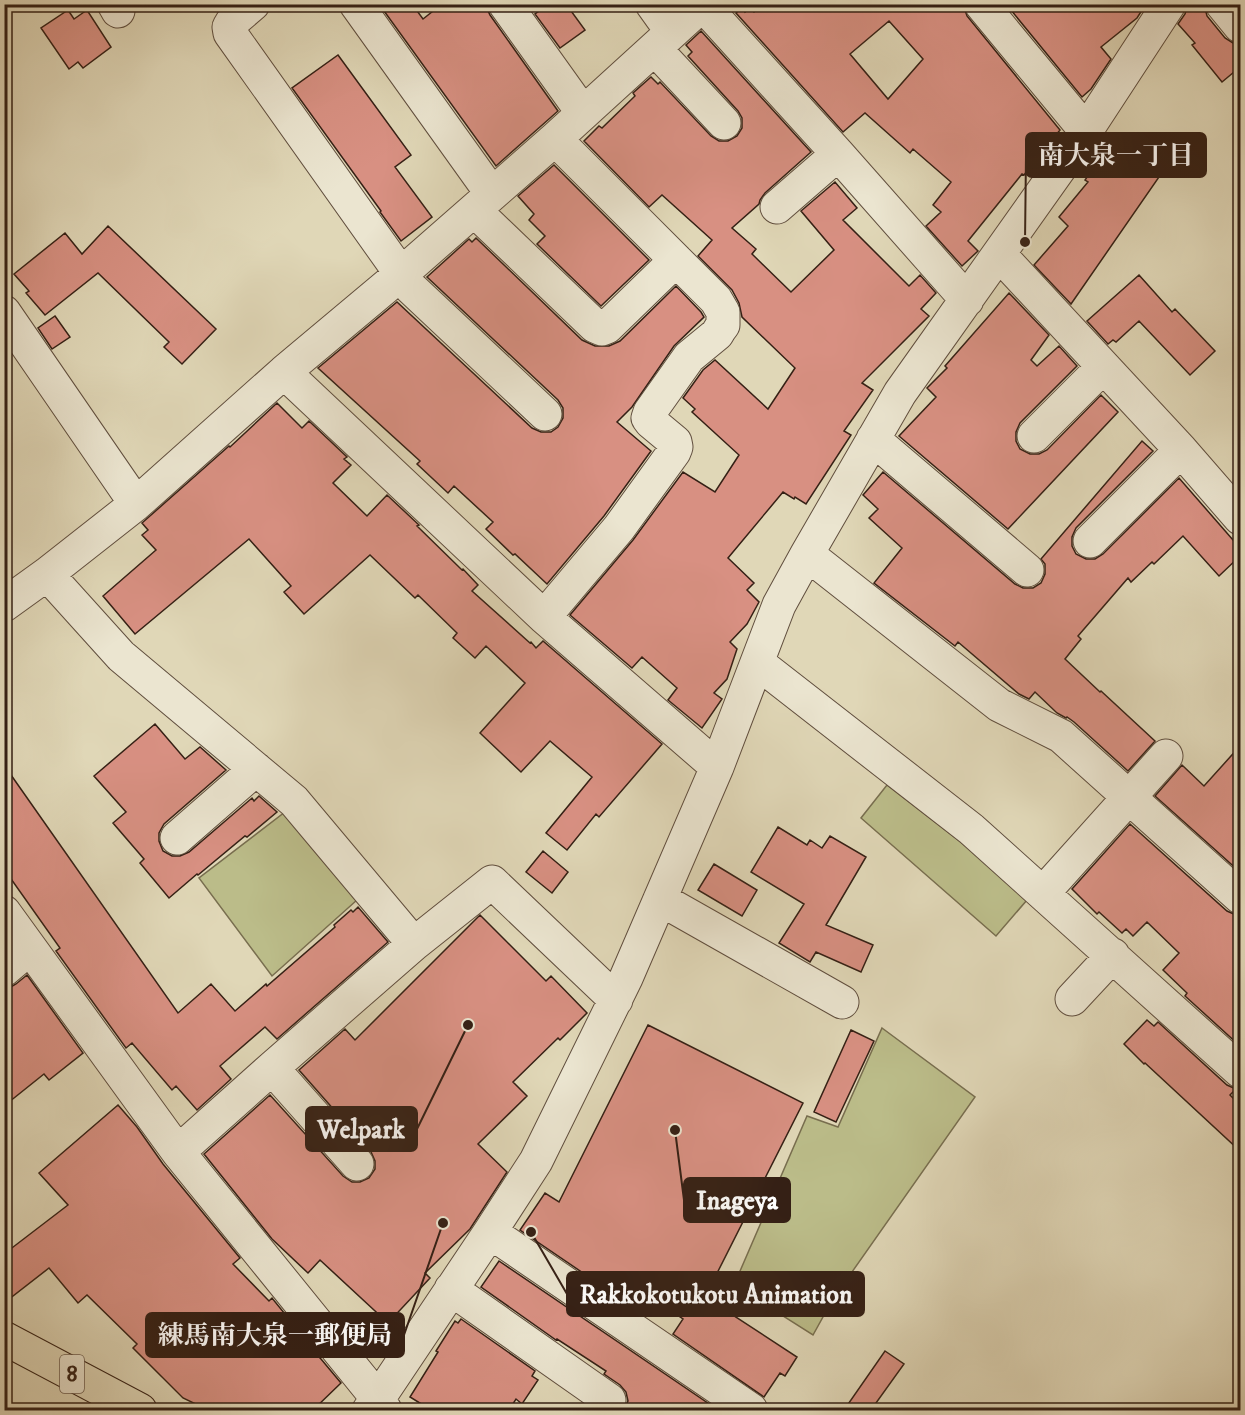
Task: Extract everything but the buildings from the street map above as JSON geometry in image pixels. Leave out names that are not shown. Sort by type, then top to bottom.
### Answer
[{"type":"main road","name":"8","points":[[4,1338],[140,1410]]},
{"type":"street","points":[[253,4],[232,22],[229,27],[230,33],[401,274],[411,288],[545,414]]},
{"type":"street","points":[[356,4],[483,202],[595,327],[602,329],[608,327],[676,260]]},
{"type":"street","points":[[504,4],[583,113]]},
{"type":"street","points":[[652,4],[664,41],[724,123]]},
{"type":"street","points":[[981,4],[1086,131]]},
{"type":"street","points":[[4,912],[178,1152],[377,1407],[451,1289],[536,1161],[616,1000],[717,768],[779,605],[807,554],[900,393],[1086,131],[1168,4]]},
{"type":"street","points":[[1222,4],[1240,26]]},
{"type":"street","points":[[4,605],[136,504],[284,372],[555,140],[703,5],[967,300]]},
{"type":"street","points":[[544,617],[619,528],[674,452],[675,442],[651,422],[648,418],[650,412],[689,357],[717,334],[723,325],[723,312],[716,300],[555,140]]},
{"type":"street","points":[[777,207],[838,154]]},
{"type":"street","points":[[999,254],[1181,450],[1240,518]]},
{"type":"street","points":[[4,312],[136,504]]},
{"type":"street","points":[[1034,436],[1103,367]]},
{"type":"street","points":[[284,372],[544,617],[717,768]]},
{"type":"street","points":[[873,439],[1028,570]]},
{"type":"street","points":[[1090,541],[1181,450]]},
{"type":"street","points":[[807,554],[999,705],[1061,736],[1240,897]]},
{"type":"street","points":[[47,574],[121,656],[294,801],[414,944]]},
{"type":"street","points":[[758,663],[971,829],[1240,1071]]},
{"type":"street","points":[[1042,893],[1166,756]]},
{"type":"street","points":[[177,838],[256,769]]},
{"type":"street","points":[[178,1152],[414,944],[492,882],[616,1000]]},
{"type":"street","points":[[660,898],[842,1002]]},
{"type":"street","points":[[4,970],[30,948]]},
{"type":"street","points":[[1072,999],[1113,955]]},
{"type":"street","points":[[272,1068],[357,1164]]},
{"type":"street","points":[[490,1232],[751,1410]]},
{"type":"street","points":[[451,1289],[609,1400]]},
{"type":"green space","points":[[887,785],[971,850],[1027,900],[996,936],[861,818]]},
{"type":"green space","points":[[285,812],[357,900],[272,976],[199,878]]},
{"type":"green space","points":[[882,1028],[975,1097],[833,1299],[813,1335],[734,1285],[807,1116],[838,1127]]},
{"type":"place","name":"南大泉一丁目","points":[[1025,242]]},
{"type":"place","name":"Welpark","points":[[468,1025]]},
{"type":"place","name":"Inageya","points":[[675,1130]]},
{"type":"place","name":"練馬南大泉一郵便局","points":[[443,1223]]},
{"type":"place","name":"Rakkokotukotu Animation","points":[[531,1232]]}]
